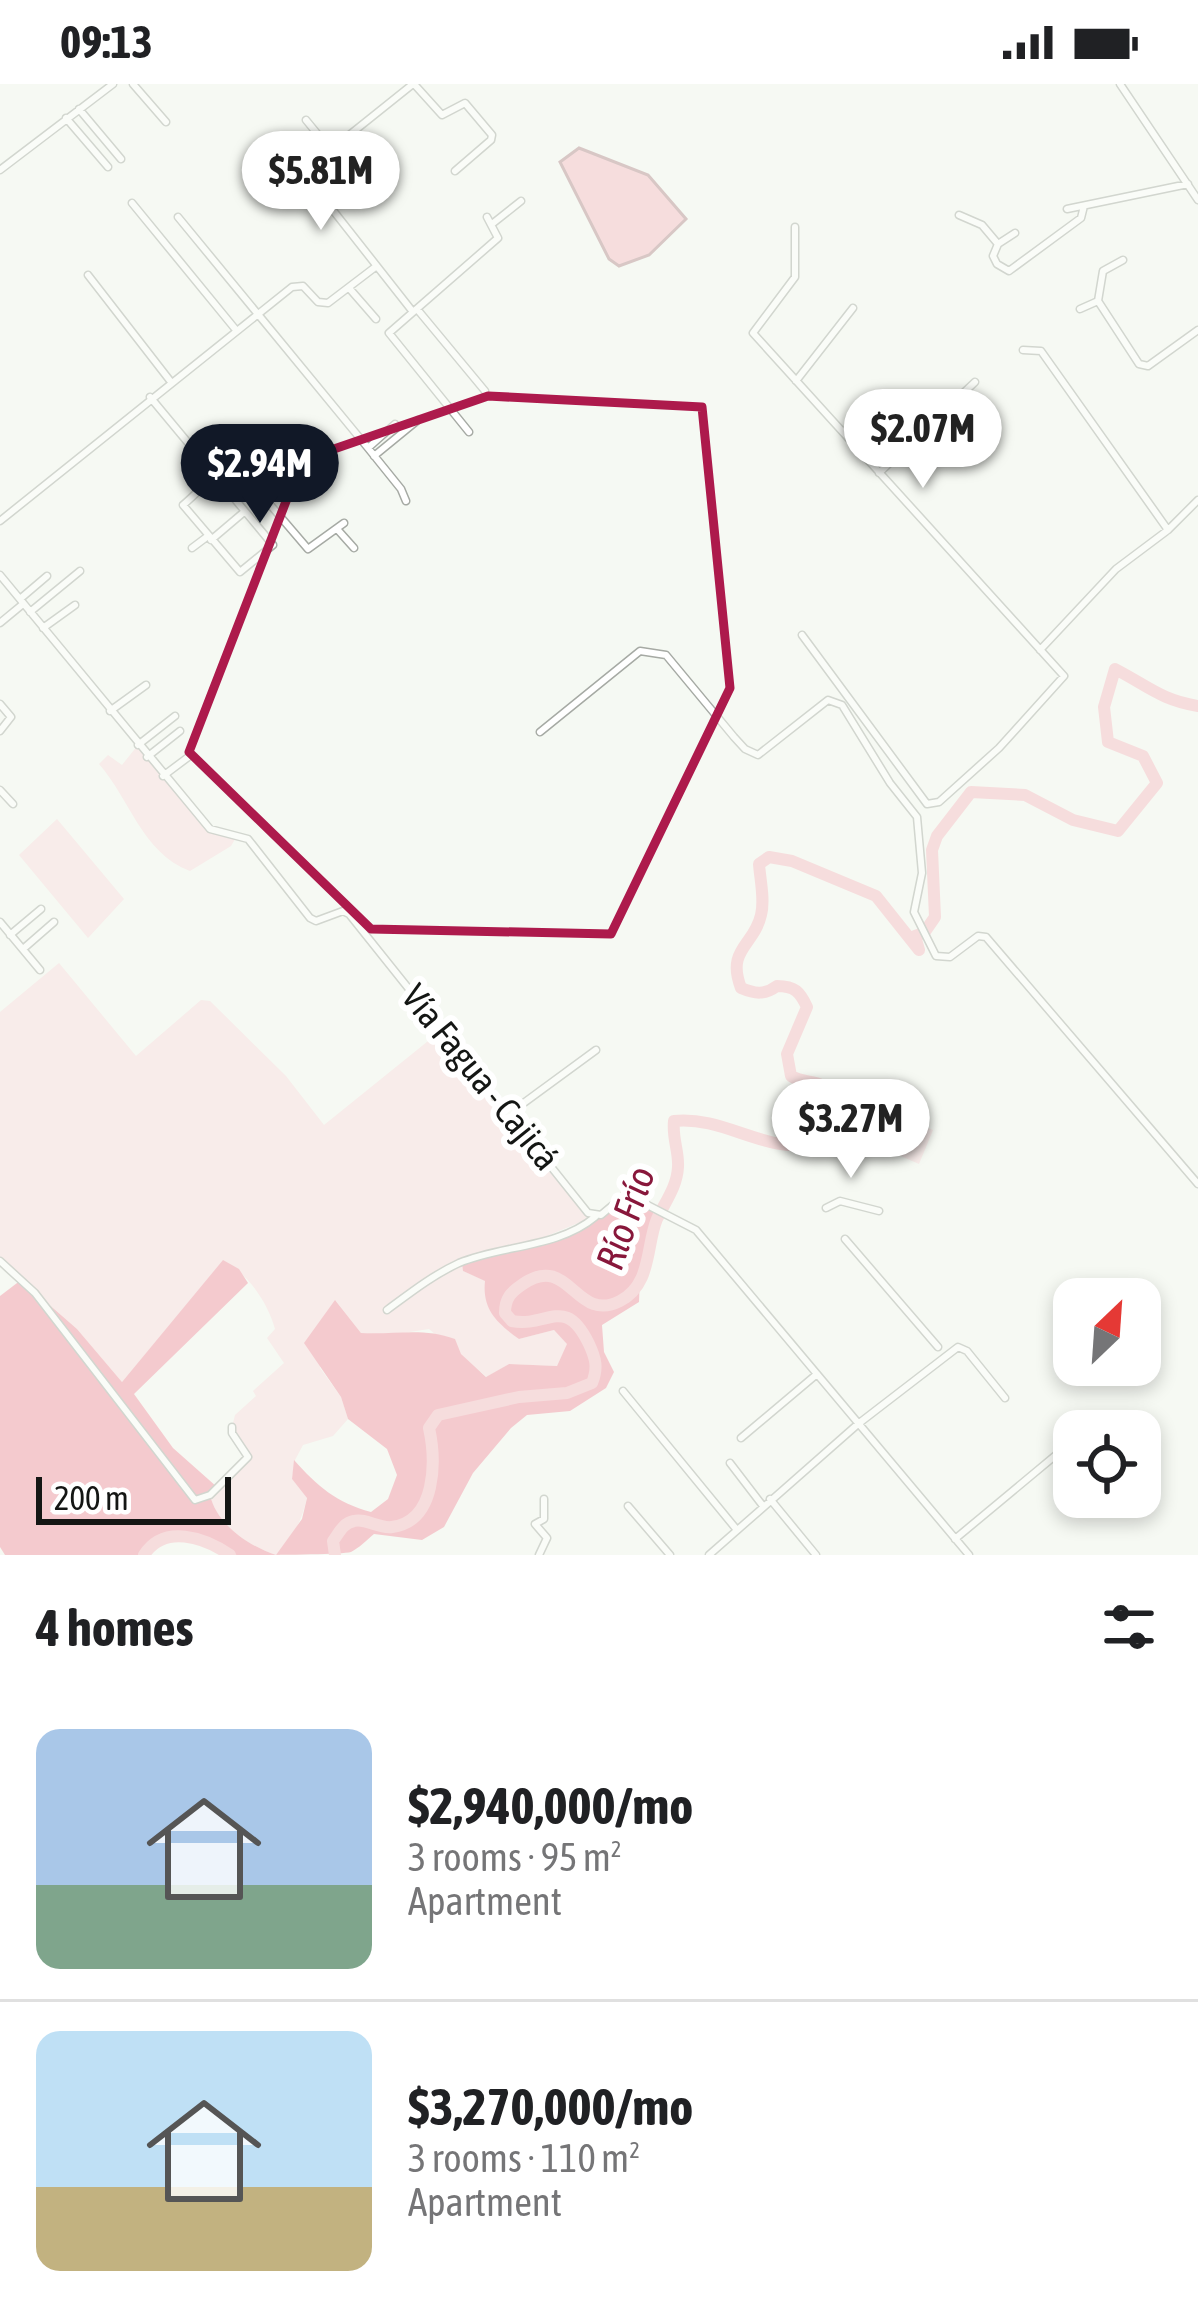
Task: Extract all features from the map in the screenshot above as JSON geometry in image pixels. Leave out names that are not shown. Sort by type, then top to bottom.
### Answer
[{"type":"street","points":[[0,170],[112,84]]},
{"type":"street","points":[[134,84],[166,122]]},
{"type":"street","points":[[455,171],[493,135],[465,103],[442,115],[413,84],[306,176],[374,268],[485,391]]},
{"type":"street","points":[[1120,84],[1198,200]]},
{"type":"street","points":[[79,109],[121,159]]},
{"type":"street","points":[[66,118],[108,166]]},
{"type":"street","points":[[306,120],[369,197]]},
{"type":"street","points":[[348,136],[387,185]]},
{"type":"street","points":[[1066,209],[1188,184]]},
{"type":"street","points":[[469,432],[390,339],[392,328],[499,238],[489,220],[521,201]]},
{"type":"street","points":[[133,203],[236,330]]},
{"type":"street","points":[[1015,232],[998,244],[993,256],[998,265],[1014,270],[1081,218],[1084,206]]},
{"type":"street","points":[[958,215],[982,225],[998,244]]},
{"type":"street","points":[[178,217],[401,489],[406,501]]},
{"type":"street","points":[[795,226],[796,277],[753,333],[1064,676],[1000,748],[933,805],[923,801],[802,634]]},
{"type":"street","points":[[1123,260],[1103,271],[1098,301],[1139,364],[1148,365],[1198,329]]},
{"type":"street","points":[[0,519],[297,284],[322,304],[374,268]]},
{"type":"street","points":[[88,275],[171,382]]},
{"type":"street","points":[[349,288],[376,319]]},
{"type":"street","points":[[1080,309],[1098,301]]},
{"type":"street","points":[[796,381],[853,308]]},
{"type":"street","points":[[1023,350],[1041,351],[1168,530]]},
{"type":"street","points":[[879,473],[975,382]]},
{"type":"street","points":[[150,397],[215,478],[273,545],[240,572],[182,506],[215,478],[228,467],[237,466],[308,549],[340,526],[354,548]]},
{"type":"street","points":[[374,456],[418,420]]},
{"type":"street","points":[[368,448],[395,424]]},
{"type":"street","points":[[201,459],[219,445]]},
{"type":"street","points":[[1040,650],[1117,569],[1198,500]]},
{"type":"street","points":[[192,548],[244,512]]},
{"type":"street","points":[[30,613],[80,571]]},
{"type":"street","name":"Vía Fagua - Cajicá","points":[[0,575],[210,829],[248,839],[310,919],[343,910],[349,914],[588,1213],[596,1216]]},
{"type":"street","points":[[0,623],[47,576]]},
{"type":"street","points":[[43,628],[75,605]]},
{"type":"street","points":[[541,732],[640,651],[666,655],[745,749],[758,754],[817,707],[835,700],[842,704],[917,818],[922,873],[914,912],[936,956],[943,958],[982,934],[1198,1184]]},
{"type":"street","points":[[110,711],[146,685]]},
{"type":"street","points":[[0,704],[11,717],[0,730]]},
{"type":"street","points":[[138,746],[175,716]]},
{"type":"street","points":[[147,757],[180,731]]},
{"type":"street","points":[[163,776],[191,755]]},
{"type":"street","points":[[0,790],[13,804]]},
{"type":"street","points":[[10,934],[41,909]]},
{"type":"street","points":[[0,922],[40,970]]},
{"type":"street","points":[[22,950],[55,922]]},
{"type":"street","points":[[510,1113],[596,1050]]},
{"type":"street","points":[[387,1310],[462,1262],[578,1230],[626,1194],[696,1230],[969,1555]]},
{"type":"street","points":[[826,1208],[840,1201],[878,1211]]},
{"type":"street","points":[[845,1239],[938,1347]]},
{"type":"street","points":[[0,1261],[57,1320],[195,1500],[210,1495],[248,1457],[232,1427]]},
{"type":"street","points":[[709,1555],[858,1424],[958,1347],[968,1351],[1005,1398]]},
{"type":"street","points":[[741,1438],[817,1375]]},
{"type":"street","points":[[623,1391],[737,1530]]},
{"type":"street","points":[[955,1539],[1053,1457]]},
{"type":"street","points":[[730,1463],[763,1506]]},
{"type":"street","points":[[922,1500],[929,1492]]},
{"type":"street","points":[[770,1498],[816,1555]]},
{"type":"street","points":[[539,1555],[547,1534],[535,1524],[544,1519],[544,1499]]},
{"type":"street","points":[[628,1506],[670,1555]]},
{"type":"highlighted area","points":[[488,396],[702,407],[730,688],[611,934],[371,929],[189,752],[302,460]]},
{"type":"shaded area","points":[[579,148],[648,175],[686,219],[649,255],[619,266],[609,259],[560,162]]},
{"type":"shaded area","points":[[138,745],[210,828],[238,834],[231,846],[190,871],[160,852],[99,764],[108,755],[122,765]]},
{"type":"shaded area","points":[[57,819],[124,899],[88,938],[19,855]]},
{"type":"shaded area","points":[[59,963],[136,1056],[201,1000],[210,1001],[286,1076],[324,1125],[443,1029],[595,1216],[463,1271],[486,1281],[519,1339],[554,1330],[568,1344],[557,1366],[509,1364],[487,1377],[429,1329],[390,1335],[361,1333],[336,1301],[320,1368],[341,1397],[348,1419],[333,1436],[303,1445],[295,1460],[292,1479],[307,1497],[296,1529],[276,1555],[236,1533],[219,1516],[210,1495],[247,1458],[232,1427],[235,1415],[284,1363],[267,1338],[275,1329],[272,1319],[249,1281],[223,1261],[122,1382],[77,1329],[0,1261],[0,1012]]},
{"type":"shaded area","points":[[902,1117],[933,1130],[919,1164],[889,1151]]},
{"type":"shaded area","points":[[626,1194],[660,1215],[651,1257],[640,1276],[639,1302],[602,1325],[604,1352],[614,1372],[606,1388],[570,1411],[527,1415],[511,1428],[473,1473],[444,1527],[422,1540],[374,1534],[351,1552],[276,1555],[302,1519],[307,1498],[292,1479],[294,1460],[328,1492],[371,1512],[388,1499],[397,1475],[387,1449],[348,1419],[341,1397],[304,1343],[335,1300],[361,1333],[420,1332],[455,1339],[461,1354],[486,1377],[509,1364],[557,1366],[567,1344],[554,1330],[519,1339],[511,1333],[489,1308],[485,1281],[463,1271],[462,1262],[577,1230]]},
{"type":"shaded area","points":[[223,1260],[239,1269],[248,1283],[134,1394],[173,1448],[217,1487],[210,1495],[219,1516],[245,1540],[276,1555],[237,1555],[178,1535],[155,1542],[144,1555],[5,1555],[0,1547],[0,1296],[21,1280],[77,1329],[122,1382]]},
{"type":"waterway","name":"Río Frío","points":[[335,1555],[333,1541],[350,1522],[392,1527],[418,1514],[430,1487],[429,1428],[438,1415],[519,1397],[567,1393],[592,1383],[593,1354],[572,1320],[555,1316],[512,1321],[505,1313],[506,1303],[515,1290],[539,1276],[562,1281],[592,1304],[605,1306],[630,1294],[643,1275],[657,1219],[675,1181],[674,1121],[711,1124],[798,1145],[818,1143],[828,1128],[835,1112],[833,1096],[819,1084],[791,1076],[787,1054],[807,1007],[802,997],[783,986],[760,993],[746,990],[737,975],[739,956],[761,915],[759,864],[769,857],[792,861],[876,896],[919,950],[915,936],[924,933],[935,917],[932,850],[937,836],[971,792],[1025,795],[1073,820],[1118,831],[1157,783],[1143,756],[1108,742],[1104,707],[1115,669],[1164,696],[1198,706]]},
{"type":"waterway","name":"Río Frío","points":[[144,1555],[152,1545],[173,1537],[197,1539],[230,1555]]}]
